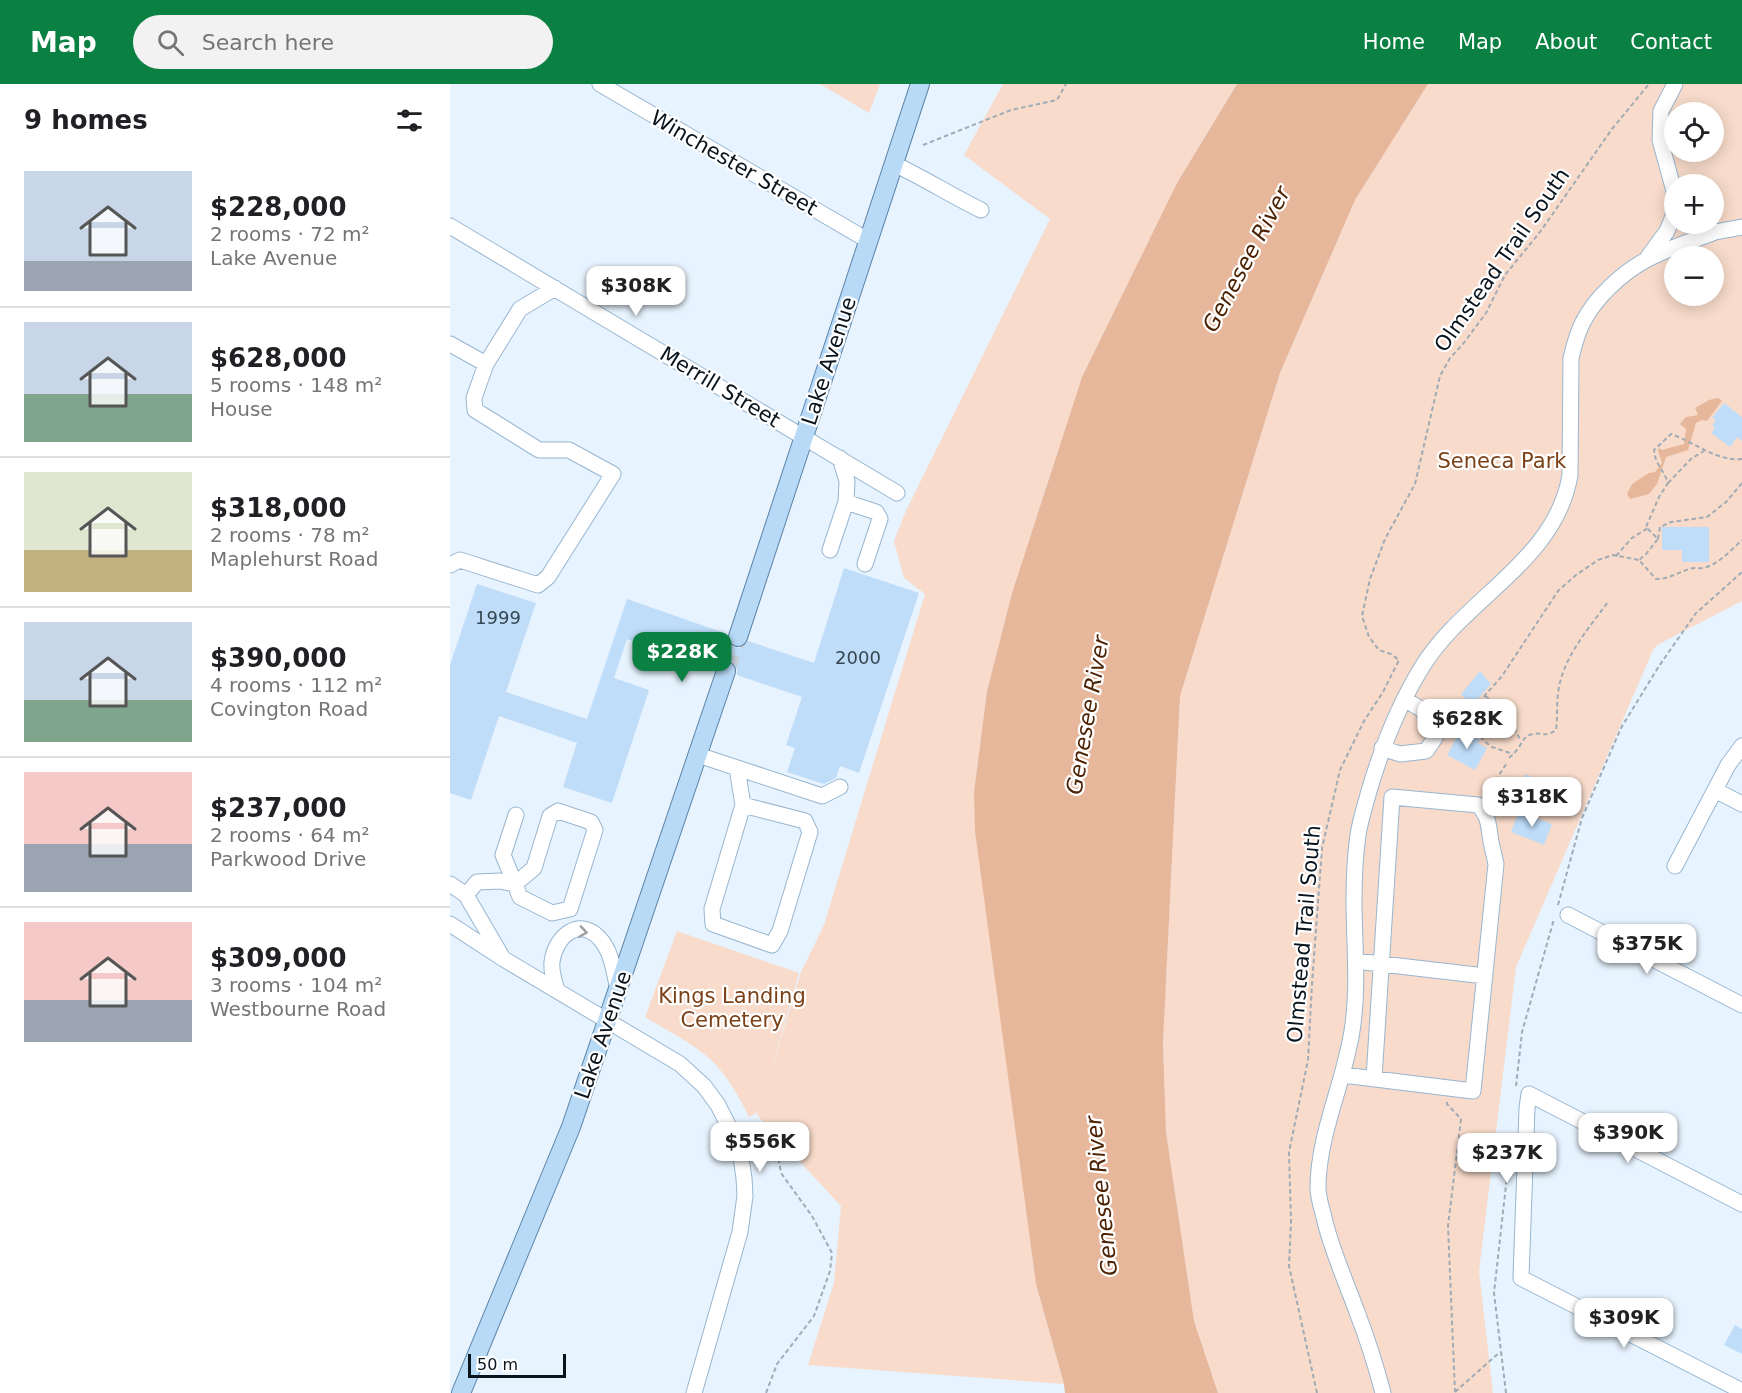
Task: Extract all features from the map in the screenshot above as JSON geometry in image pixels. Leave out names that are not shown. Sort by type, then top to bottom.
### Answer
[{"type":"main road","name":"Lake Avenue","points":[[738,637],[920,84]]},
{"type":"main road","name":"Lake Avenue","points":[[461,1393],[563,1149],[726,671]]},
{"type":"street","name":"Winchester Street","points":[[600,84],[869,241]]},
{"type":"street","points":[[1669,174],[1660,140],[1661,111],[1674,84]]},
{"type":"street","points":[[894,164],[981,210]]},
{"type":"street","name":"Merrill Street","points":[[450,226],[897,493]]},
{"type":"street","points":[[1724,230],[1742,227]]},
{"type":"street","points":[[1383,1393],[1357,1312],[1331,1244],[1317,1189],[1322,1150],[1343,1075],[1352,1029],[1356,988],[1354,899],[1358,834],[1382,748],[1404,699],[1424,664],[1477,605],[1539,543],[1553,523],[1567,492],[1570,475],[1571,358],[1584,321],[1605,293],[1644,261],[1665,234]]},
{"type":"street","points":[[1644,261],[1710,234]]},
{"type":"street","points":[[450,565],[460,560],[538,585],[548,578],[613,474],[569,450],[539,450],[475,410],[474,398],[486,364],[520,309],[555,288]]},
{"type":"street","points":[[450,344],[486,364]]},
{"type":"street","points":[[830,550],[846,502],[847,481],[840,458]]},
{"type":"street","points":[[846,502],[876,512],[880,519],[865,564]]},
{"type":"street","points":[[1382,748],[1400,754],[1426,751],[1435,738],[1434,724],[1420,709],[1404,699]]},
{"type":"street","points":[[1675,866],[1728,765],[1742,746]]},
{"type":"street","points":[[698,755],[822,796],[840,787]]},
{"type":"street","points":[[737,768],[744,805],[712,909],[713,924],[772,945],[780,931],[810,832],[805,821],[744,805]]},
{"type":"street","points":[[1343,1075],[1473,1090],[1496,864],[1486,813],[1478,805],[1392,797],[1370,789]]},
{"type":"street","points":[[1715,790],[1742,804]]},
{"type":"street","points":[[1374,1078],[1392,797]]},
{"type":"street","points":[[515,884],[534,868],[550,816],[558,811],[591,822],[595,830],[570,909],[552,913],[520,897],[503,855],[516,815]]},
{"type":"street","points":[[466,894],[477,882],[500,881],[515,884]]},
{"type":"street","points":[[450,884],[466,894],[502,958]]},
{"type":"street","points":[[1568,915],[1742,1005]]},
{"type":"street","points":[[450,924],[502,958],[608,1019],[680,1064],[704,1086],[728,1123],[741,1158],[745,1196],[740,1232],[694,1393]]},
{"type":"street","points":[[557,990],[551,964],[555,949],[560,939],[569,931],[577,929],[594,934],[604,945],[611,961],[618,989]]},
{"type":"street","points":[[1356,961],[1485,976]]},
{"type":"street","points":[[1522,1093],[1742,1204]]},
{"type":"street","points":[[1522,1093],[1527,1108],[1521,1278],[1742,1391]]},
{"type":"path","points":[[923,145],[1011,110],[1057,100],[1066,84]]},
{"type":"path","name":"Olmstead Trail South","points":[[1317,1393],[1289,1266],[1291,1221],[1289,1152],[1308,1060],[1322,848],[1330,811],[1340,770],[1364,721],[1400,660],[1379,650],[1369,637],[1362,616],[1370,579],[1385,539],[1415,484],[1440,376],[1450,358],[1486,313],[1505,275],[1540,232],[1612,129],[1649,84]]},
{"type":"path","points":[[1668,483],[1655,460],[1654,450],[1671,434],[1733,460],[1742,459]]},
{"type":"path","points":[[1658,539],[1646,527],[1649,518],[1668,483],[1692,458],[1705,450]]},
{"type":"path","points":[[1639,560],[1658,539],[1660,527],[1671,522],[1707,517],[1726,502],[1742,483]]},
{"type":"path","points":[[1616,556],[1632,538],[1648,528]]},
{"type":"path","points":[[1434,724],[1473,710],[1502,676],[1558,591],[1590,564],[1616,556],[1639,560],[1656,579],[1666,579],[1695,567],[1701,568],[1716,562],[1742,540]]},
{"type":"path","points":[[1522,1093],[1522,1032],[1582,818],[1621,728],[1659,666],[1696,613],[1742,572]]},
{"type":"path","points":[[1509,758],[1518,751],[1521,741],[1531,734],[1548,735],[1556,730],[1559,687],[1565,666],[1608,602]]},
{"type":"path","points":[[1485,696],[1506,710],[1521,741]]},
{"type":"path","points":[[1463,712],[1484,741],[1492,747],[1513,754]]},
{"type":"path","points":[[1478,805],[1507,763]]},
{"type":"path","points":[[1449,1088],[1447,1104],[1461,1119],[1448,1226],[1455,1392],[1501,1351]]},
{"type":"path","points":[[751,1131],[769,1134],[777,1149],[781,1173],[812,1216],[832,1253],[830,1271],[814,1316],[777,1364],[766,1393]]},
{"type":"path","points":[[1506,1393],[1494,1293],[1511,1139]]},
{"type":"green space","points":[[820,84],[880,84],[869,113]]},
{"type":"green space","name":"Kings Landing Cemetery","points":[[1003,84],[1237,84],[1177,183],[1082,377],[1012,593],[987,691],[974,792],[1036,1284],[1064,1384],[808,1365],[834,1283],[841,1206],[757,1115],[758,1112],[749,1117],[730,1083],[709,1058],[645,1017],[677,931],[799,973],[768,1080],[801,972],[824,925],[925,594],[904,578],[894,541],[905,513],[1050,219],[964,155]]},
{"type":"green space","name":"Seneca Park","points":[[1428,84],[1742,84],[1742,601],[1657,645],[1653,650],[1516,967],[1479,1271],[1493,1393],[1218,1393],[1194,1321],[1166,1132],[1163,1043],[1180,696],[1280,373],[1355,200]]},
{"type":"water","name":"Genesee River","points":[[1237,84],[1428,84],[1355,200],[1280,373],[1180,696],[1163,1043],[1166,1132],[1194,1321],[1218,1393],[1065,1393],[1036,1284],[975,831],[974,792],[987,691],[1012,593],[1082,377],[1177,183]]},
{"type":"water","points":[[1718,398],[1722,401],[1707,421],[1702,420],[1696,423],[1688,450],[1666,457],[1657,484],[1649,494],[1630,499],[1627,494],[1632,484],[1649,473],[1655,472],[1662,463],[1659,448],[1662,450],[1684,444],[1686,429],[1680,424],[1686,417],[1698,415],[1695,408]]},
{"type":"building","points":[[1724,403],[1742,417],[1742,441],[1737,437],[1730,447],[1711,433],[1715,428],[1712,425],[1716,420],[1712,418]]},
{"type":"building","points":[[1662,527],[1709,527],[1709,562],[1682,562],[1682,550],[1662,550]]},
{"type":"building","points":[[844,568],[919,593],[859,773],[840,766],[836,778],[824,784],[787,772],[795,748],[786,745],[802,697],[737,675],[735,664],[729,660],[719,662],[715,667],[627,639],[614,678],[649,690],[612,803],[563,787],[577,743],[499,716],[471,800],[450,793],[450,665],[477,584],[536,603],[506,692],[587,719],[627,599],[727,634],[727,640],[734,647],[741,648],[748,641],[814,663]]},
{"type":"building","points":[[1480,671],[1491,684],[1472,706],[1461,694]]},
{"type":"building","points":[[1461,729],[1480,740],[1478,743],[1487,748],[1475,770],[1447,755]]},
{"type":"building","points":[[1526,774],[1538,781],[1529,796],[1518,790]]},
{"type":"building","points":[[1519,811],[1552,824],[1544,845],[1511,832]]},
{"type":"building","points":[[1735,1325],[1742,1329],[1742,1354],[1724,1345]]},
{"type":"tunnel","points":[[726,671],[738,637]]}]
